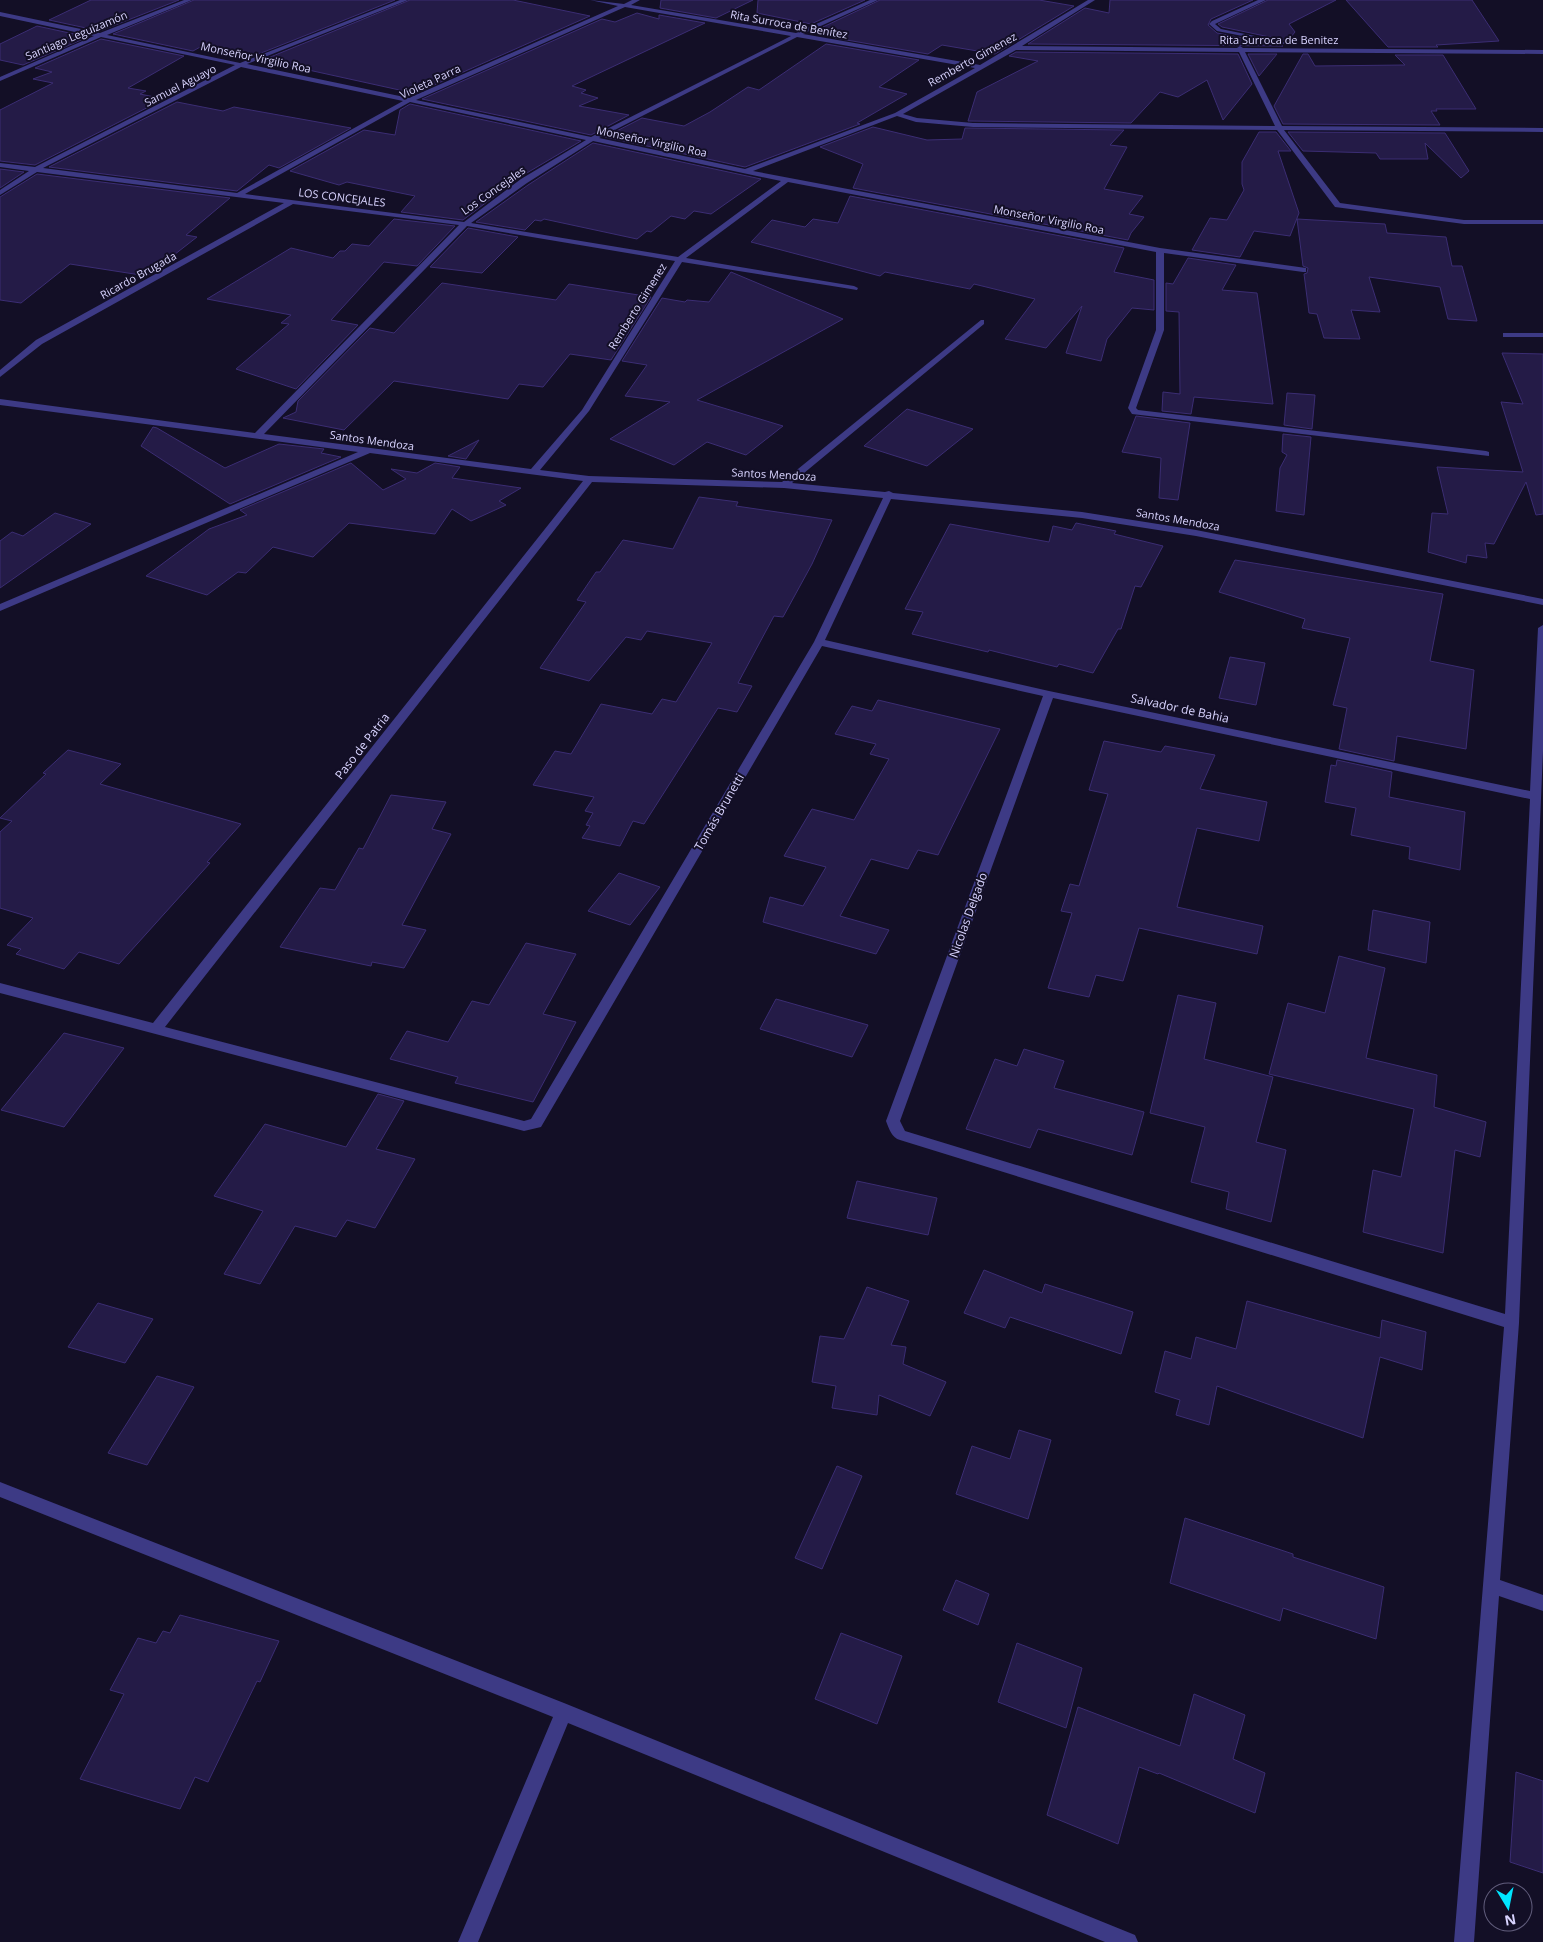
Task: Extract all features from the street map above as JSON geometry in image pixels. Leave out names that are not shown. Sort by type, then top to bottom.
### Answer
[{"type":"street","name":"Santiago Leguizamón","points":[[0,79],[189,0]]},
{"type":"street","name":"Samuel Aguayo","points":[[0,193],[35,170],[242,64],[405,0]]},
{"type":"street","name":"Rita Surroca de Benítez","points":[[593,0],[982,67]]},
{"type":"street","name":"Violeta Parra","points":[[238,195],[410,100],[637,0]]},
{"type":"street","name":"Los Concejales","points":[[257,436],[465,224],[524,181],[592,138],[795,36],[875,0]]},
{"type":"street","name":"Remberto Gimenez","points":[[746,171],[897,114],[1015,48],[1092,0]]},
{"type":"street","points":[[1263,0],[1212,24],[1219,30],[1308,49]]},
{"type":"street","name":"Monseñor Virgilio Roa","points":[[0,14],[787,180],[1160,250],[1303,270]]},
{"type":"street","name":"Rita Surroca de Benitez","points":[[1015,48],[1240,48],[1543,52]]},
{"type":"street","points":[[1240,48],[1280,128],[1338,205],[1464,222],[1543,222]]},
{"type":"street","points":[[897,114],[916,120],[973,125],[1543,130]]},
{"type":"street","name":"LOS CONCEJALES","points":[[0,165],[465,224],[854,288]]},
{"type":"street","name":"Remberto Gimenez","points":[[533,472],[585,411],[680,259],[787,180]]},
{"type":"street","name":"Ricardo Brugada","points":[[0,374],[39,342],[292,202]]},
{"type":"street","points":[[1160,250],[1160,330],[1132,408],[1135,412],[1486,454]]},
{"type":"street","points":[[784,485],[981,322]]},
{"type":"street","points":[[1506,335],[1543,335]]},
{"type":"street","name":"Santos Mendoza","points":[[0,402],[590,479],[784,485],[889,494],[1082,515],[1196,533],[1543,602]]},
{"type":"street","points":[[0,608],[367,451]]},
{"type":"street","name":"Paso de Patria","points":[[155,1030],[590,479]]},
{"type":"street","name":"Tomás Brunetti","points":[[155,1030],[524,1126],[536,1123],[820,642],[889,494]]},
{"type":"street","points":[[1464,1942],[1512,1323],[1543,628]]},
{"type":"street","name":"Salvador de Bahia","points":[[820,642],[1049,694],[1535,796]]},
{"type":"street","name":"Nicolas Delgado","points":[[1049,694],[893,1122],[900,1136],[1512,1323]]},
{"type":"street","points":[[0,988],[155,1030]]},
{"type":"street","points":[[0,1489],[564,1712],[1128,1942]]},
{"type":"street","points":[[1492,1585],[1543,1603]]},
{"type":"street","points":[[468,1942],[564,1712]]},
{"type":"building","points":[[91,0],[179,0],[100,31],[49,20]]},
{"type":"building","points":[[194,0],[395,0],[251,57],[202,46],[193,51],[113,34]]},
{"type":"building","points":[[410,0],[513,0],[590,16],[409,96],[403,95],[404,91],[263,60]]},
{"type":"building","points":[[661,0],[753,0],[716,18],[660,8]]},
{"type":"building","points":[[758,0],[865,0],[811,24],[757,13]]},
{"type":"building","points":[[880,0],[1039,0],[1074,6],[995,54],[942,45],[928,54],[835,38],[841,34],[830,31],[834,29],[823,27]]},
{"type":"building","points":[[1110,0],[1253,0],[1211,19],[1208,25],[1217,33],[1283,46],[1028,44],[1085,8],[1109,13]]},
{"type":"building","points":[[1268,0],[1336,0],[1289,24],[1295,32],[1286,43],[1284,40],[1222,27],[1218,24]]},
{"type":"building","points":[[1346,0],[1472,0],[1499,41],[1436,45],[1438,47],[1388,47]]},
{"type":"building","points":[[637,13],[659,19],[659,15],[705,23],[572,86],[586,90],[581,93],[598,98],[579,106],[629,115],[591,135],[422,99],[602,19],[615,22]]},
{"type":"building","points":[[37,26],[88,37],[23,65],[0,60],[0,44]]},
{"type":"building","points":[[101,39],[184,56],[128,88],[146,91],[140,94],[164,99],[35,165],[0,161],[0,110],[53,83],[33,79],[52,72],[35,68]]},
{"type":"building","points":[[826,44],[919,60],[879,87],[907,94],[857,123],[860,124],[745,167],[605,137],[642,118],[684,126],[710,112],[748,87],[759,90]]},
{"type":"building","points":[[1016,52],[1238,54],[1252,84],[1223,120],[1207,80],[1178,97],[1160,92],[1131,123],[968,121],[977,92],[1038,61],[1009,56]]},
{"type":"building","points":[[1248,54],[1277,54],[1259,76]]},
{"type":"building","points":[[1303,54],[1308,54],[1315,66],[1405,65],[1395,55],[1443,55],[1476,109],[1436,109],[1437,111],[1431,111],[1440,125],[1283,124],[1274,106]]},
{"type":"building","points":[[177,102],[223,111],[234,107],[351,128],[279,168],[269,165],[237,191],[49,167]]},
{"type":"building","points":[[410,104],[581,141],[520,177],[463,220],[401,212],[415,196],[347,182],[339,185],[290,171],[364,130],[395,135],[400,110]]},
{"type":"building","points":[[873,127],[927,140],[962,139],[965,128],[1124,130],[1110,145],[1127,147],[1104,189],[1143,196],[1129,214],[1144,217],[1131,233],[1128,240],[853,188],[863,164],[820,147]]},
{"type":"building","points":[[1259,132],[1276,132],[1291,151],[1278,151],[1299,213],[1290,236],[1254,231],[1240,257],[1192,250],[1210,218],[1227,220],[1244,190],[1242,184],[1242,162]]},
{"type":"building","points":[[1288,132],[1445,133],[1469,171],[1461,178],[1425,143],[1428,159],[1380,159],[1376,153],[1303,151]]},
{"type":"building","points":[[593,143],[761,179],[711,214],[694,211],[685,219],[671,216],[651,232],[647,231],[637,239],[544,219],[541,221],[535,220],[525,230],[476,222],[528,185]]},
{"type":"building","points":[[0,169],[24,172],[0,188]]},
{"type":"building","points":[[37,174],[230,198],[186,235],[197,237],[147,276],[70,264],[21,303],[0,300],[0,197]]},
{"type":"building","points":[[850,196],[1124,248],[1114,272],[1154,280],[1154,310],[1132,308],[1107,339],[1101,361],[1066,353],[1082,306],[1046,348],[1005,339],[1035,299],[974,284],[970,289],[885,272],[880,276],[751,242],[772,220],[805,227],[813,219],[838,223]]},
{"type":"building","points":[[394,219],[455,226],[417,266],[384,262],[331,320],[358,325],[296,389],[236,369],[289,324],[281,323],[291,315],[207,299],[291,248],[333,258],[352,244],[369,246]]},
{"type":"building","points":[[1297,219],[1385,224],[1387,233],[1446,237],[1452,266],[1462,266],[1477,321],[1448,319],[1440,287],[1369,277],[1380,312],[1351,310],[1360,339],[1324,338],[1317,314],[1309,313],[1304,274],[1307,273],[1308,268],[1303,266]]},
{"type":"building","points":[[468,228],[518,237],[482,273],[430,267]]},
{"type":"building","points":[[1188,258],[1236,265],[1222,290],[1257,293],[1273,404],[1194,397],[1191,414],[1162,411],[1163,392],[1180,394],[1179,312],[1166,311],[1166,283],[1173,284]]},
{"type":"building","points":[[731,272],[843,319],[697,400],[783,426],[746,455],[707,442],[674,465],[610,439],[670,402],[625,396],[647,365],[622,361],[662,298],[685,302],[687,300],[709,302]]},
{"type":"building","points":[[442,283],[556,300],[569,284],[651,297],[611,360],[570,354],[543,387],[519,384],[508,399],[394,381],[344,430],[283,418],[296,412],[298,401],[370,328],[394,333]]},
{"type":"building","points":[[1502,353],[1543,354],[1543,514],[1536,515],[1526,482],[1494,544],[1485,543],[1487,558],[1467,555],[1466,563],[1428,552],[1432,513],[1448,514],[1437,467],[1523,472],[1501,402],[1523,404]]},
{"type":"building","points":[[1287,393],[1315,395],[1312,429],[1284,425]]},
{"type":"building","points":[[907,409],[973,429],[927,466],[864,446]]},
{"type":"building","points":[[1136,416],[1190,423],[1178,500],[1159,498],[1161,458],[1122,452]]},
{"type":"building","points":[[153,427],[225,468],[279,444],[324,449],[321,453],[341,457],[230,504],[141,446]]},
{"type":"building","points":[[1283,434],[1311,437],[1304,515],[1276,511],[1280,468],[1287,455],[1282,452]]},
{"type":"building","points":[[479,440],[466,459],[448,456]]},
{"type":"building","points":[[351,463],[383,490],[406,479],[391,469],[417,473],[435,463],[460,467],[452,478],[521,488],[499,501],[506,505],[471,521],[452,509],[435,534],[349,523],[313,557],[273,547],[246,573],[238,572],[207,595],[146,576],[209,529],[247,515],[240,510]]},
{"type":"building","points":[[699,497],[738,502],[736,506],[832,520],[812,564],[783,617],[774,616],[738,683],[752,686],[737,712],[718,708],[644,824],[633,821],[620,846],[582,838],[590,826],[586,825],[593,813],[585,811],[594,797],[533,785],[555,751],[571,754],[601,704],[652,714],[662,699],[676,702],[712,643],[647,631],[641,640],[626,637],[589,681],[540,668],[586,602],[577,600],[596,572],[600,572],[623,540],[673,549]]},
{"type":"building","points":[[55,513],[91,524],[0,588],[0,541],[12,532],[23,536]]},
{"type":"building","points":[[1076,523],[1116,531],[1114,534],[1163,546],[1141,587],[1135,586],[1121,629],[1118,629],[1093,673],[1059,664],[1057,667],[912,634],[923,612],[905,609],[950,524],[1049,542],[1053,526],[1072,530]]},
{"type":"building","points":[[1235,560],[1443,594],[1430,661],[1474,670],[1466,749],[1397,736],[1394,761],[1339,749],[1347,708],[1333,705],[1350,638],[1302,628],[1305,619],[1219,592]]},
{"type":"building","points":[[1230,657],[1265,663],[1256,705],[1219,698]]},
{"type":"building","points":[[878,700],[1000,729],[938,855],[918,850],[908,869],[871,859],[840,916],[889,930],[876,954],[763,922],[770,897],[803,906],[826,867],[784,856],[812,809],[854,820],[889,759],[870,754],[876,744],[835,734],[852,706],[872,711]]},
{"type":"building","points":[[1104,741],[1161,752],[1165,746],[1215,755],[1200,789],[1267,802],[1259,841],[1197,828],[1177,907],[1263,926],[1257,954],[1139,928],[1123,981],[1096,975],[1089,997],[1048,988],[1072,913],[1061,911],[1070,884],[1079,886],[1108,794],[1089,790]]},
{"type":"building","points":[[68,750],[121,764],[100,784],[241,824],[207,862],[210,863],[119,964],[79,952],[64,969],[16,954],[21,949],[7,945],[33,918],[0,908],[0,832],[12,821],[0,818]]},
{"type":"building","points":[[1337,760],[1392,772],[1389,797],[1465,812],[1460,870],[1409,859],[1410,847],[1351,835],[1356,808],[1325,802],[1331,765],[1336,766]]},
{"type":"building","points":[[391,795],[446,802],[432,829],[451,834],[402,925],[426,930],[404,968],[372,962],[371,966],[280,947],[320,888],[335,890],[359,848],[363,849]]},
{"type":"building","points":[[619,873],[660,887],[630,925],[588,911]]},
{"type":"building","points":[[1373,910],[1430,922],[1426,963],[1368,950]]},
{"type":"building","points":[[526,943],[576,954],[543,1014],[576,1022],[533,1102],[455,1083],[458,1077],[390,1059],[407,1031],[448,1042],[472,1001],[489,1005]]},
{"type":"building","points":[[1339,956],[1385,968],[1366,1058],[1437,1075],[1434,1107],[1486,1122],[1480,1157],[1455,1150],[1443,1253],[1363,1232],[1373,1170],[1401,1177],[1414,1109],[1269,1074],[1288,1003],[1325,1013]]},
{"type":"building","points":[[1178,995],[1216,1003],[1204,1059],[1273,1077],[1256,1142],[1286,1150],[1271,1222],[1226,1209],[1229,1192],[1191,1182],[1205,1127],[1150,1113]]},
{"type":"building","points":[[776,999],[868,1025],[852,1057],[760,1029]]},
{"type":"building","points":[[64,1033],[124,1048],[64,1127],[1,1110]]},
{"type":"building","points":[[1024,1049],[1064,1061],[1054,1088],[1144,1112],[1132,1155],[1038,1129],[1030,1148],[966,1129],[995,1059],[1017,1066]]},
{"type":"building","points":[[378,1094],[404,1101],[376,1149],[415,1159],[375,1228],[347,1220],[336,1237],[295,1226],[260,1284],[224,1274],[263,1211],[214,1196],[265,1124],[346,1147]]},
{"type":"building","points":[[857,1181],[937,1198],[928,1235],[847,1218]]},
{"type":"building","points":[[984,1270],[1042,1293],[1045,1284],[1133,1312],[1121,1354],[1010,1317],[1005,1328],[964,1313]]},
{"type":"building","points":[[867,1287],[909,1301],[891,1345],[906,1347],[903,1364],[946,1382],[930,1416],[879,1395],[877,1415],[832,1408],[836,1386],[812,1382],[820,1336],[844,1339]]},
{"type":"building","points":[[1247,1301],[1380,1338],[1382,1320],[1426,1332],[1422,1370],[1380,1357],[1363,1438],[1217,1386],[1209,1425],[1176,1415],[1180,1400],[1155,1392],[1165,1351],[1191,1359],[1196,1337],[1236,1349]]},
{"type":"building","points":[[98,1303],[153,1319],[125,1363],[68,1347]]},
{"type":"building","points":[[157,1376],[194,1387],[147,1465],[108,1453]]},
{"type":"building","points":[[1019,1430],[1051,1440],[1028,1519],[956,1494],[972,1446],[1010,1459]]},
{"type":"building","points":[[837,1466],[862,1476],[822,1569],[795,1558]]},
{"type":"building","points":[[1185,1518],[1384,1587],[1376,1639],[1283,1608],[1280,1621],[1170,1583]]},
{"type":"building","points":[[956,1580],[989,1594],[978,1625],[943,1610]]},
{"type":"building","points":[[180,1615],[279,1641],[260,1682],[257,1681],[208,1782],[195,1777],[180,1809],[80,1779],[124,1694],[110,1690],[138,1638],[156,1643],[163,1631],[170,1633]]},
{"type":"building","points":[[841,1633],[902,1656],[877,1724],[815,1699]]},
{"type":"building","points":[[1017,1643],[1082,1668],[1066,1728],[998,1702]]},
{"type":"building","points":[[1194,1694],[1245,1715],[1233,1759],[1265,1773],[1255,1813],[1159,1773],[1139,1767],[1118,1844],[1047,1815],[1078,1707],[1180,1746]]},
{"type":"building","points":[[1516,1772],[1543,1781],[1543,1873],[1510,1862]]}]
